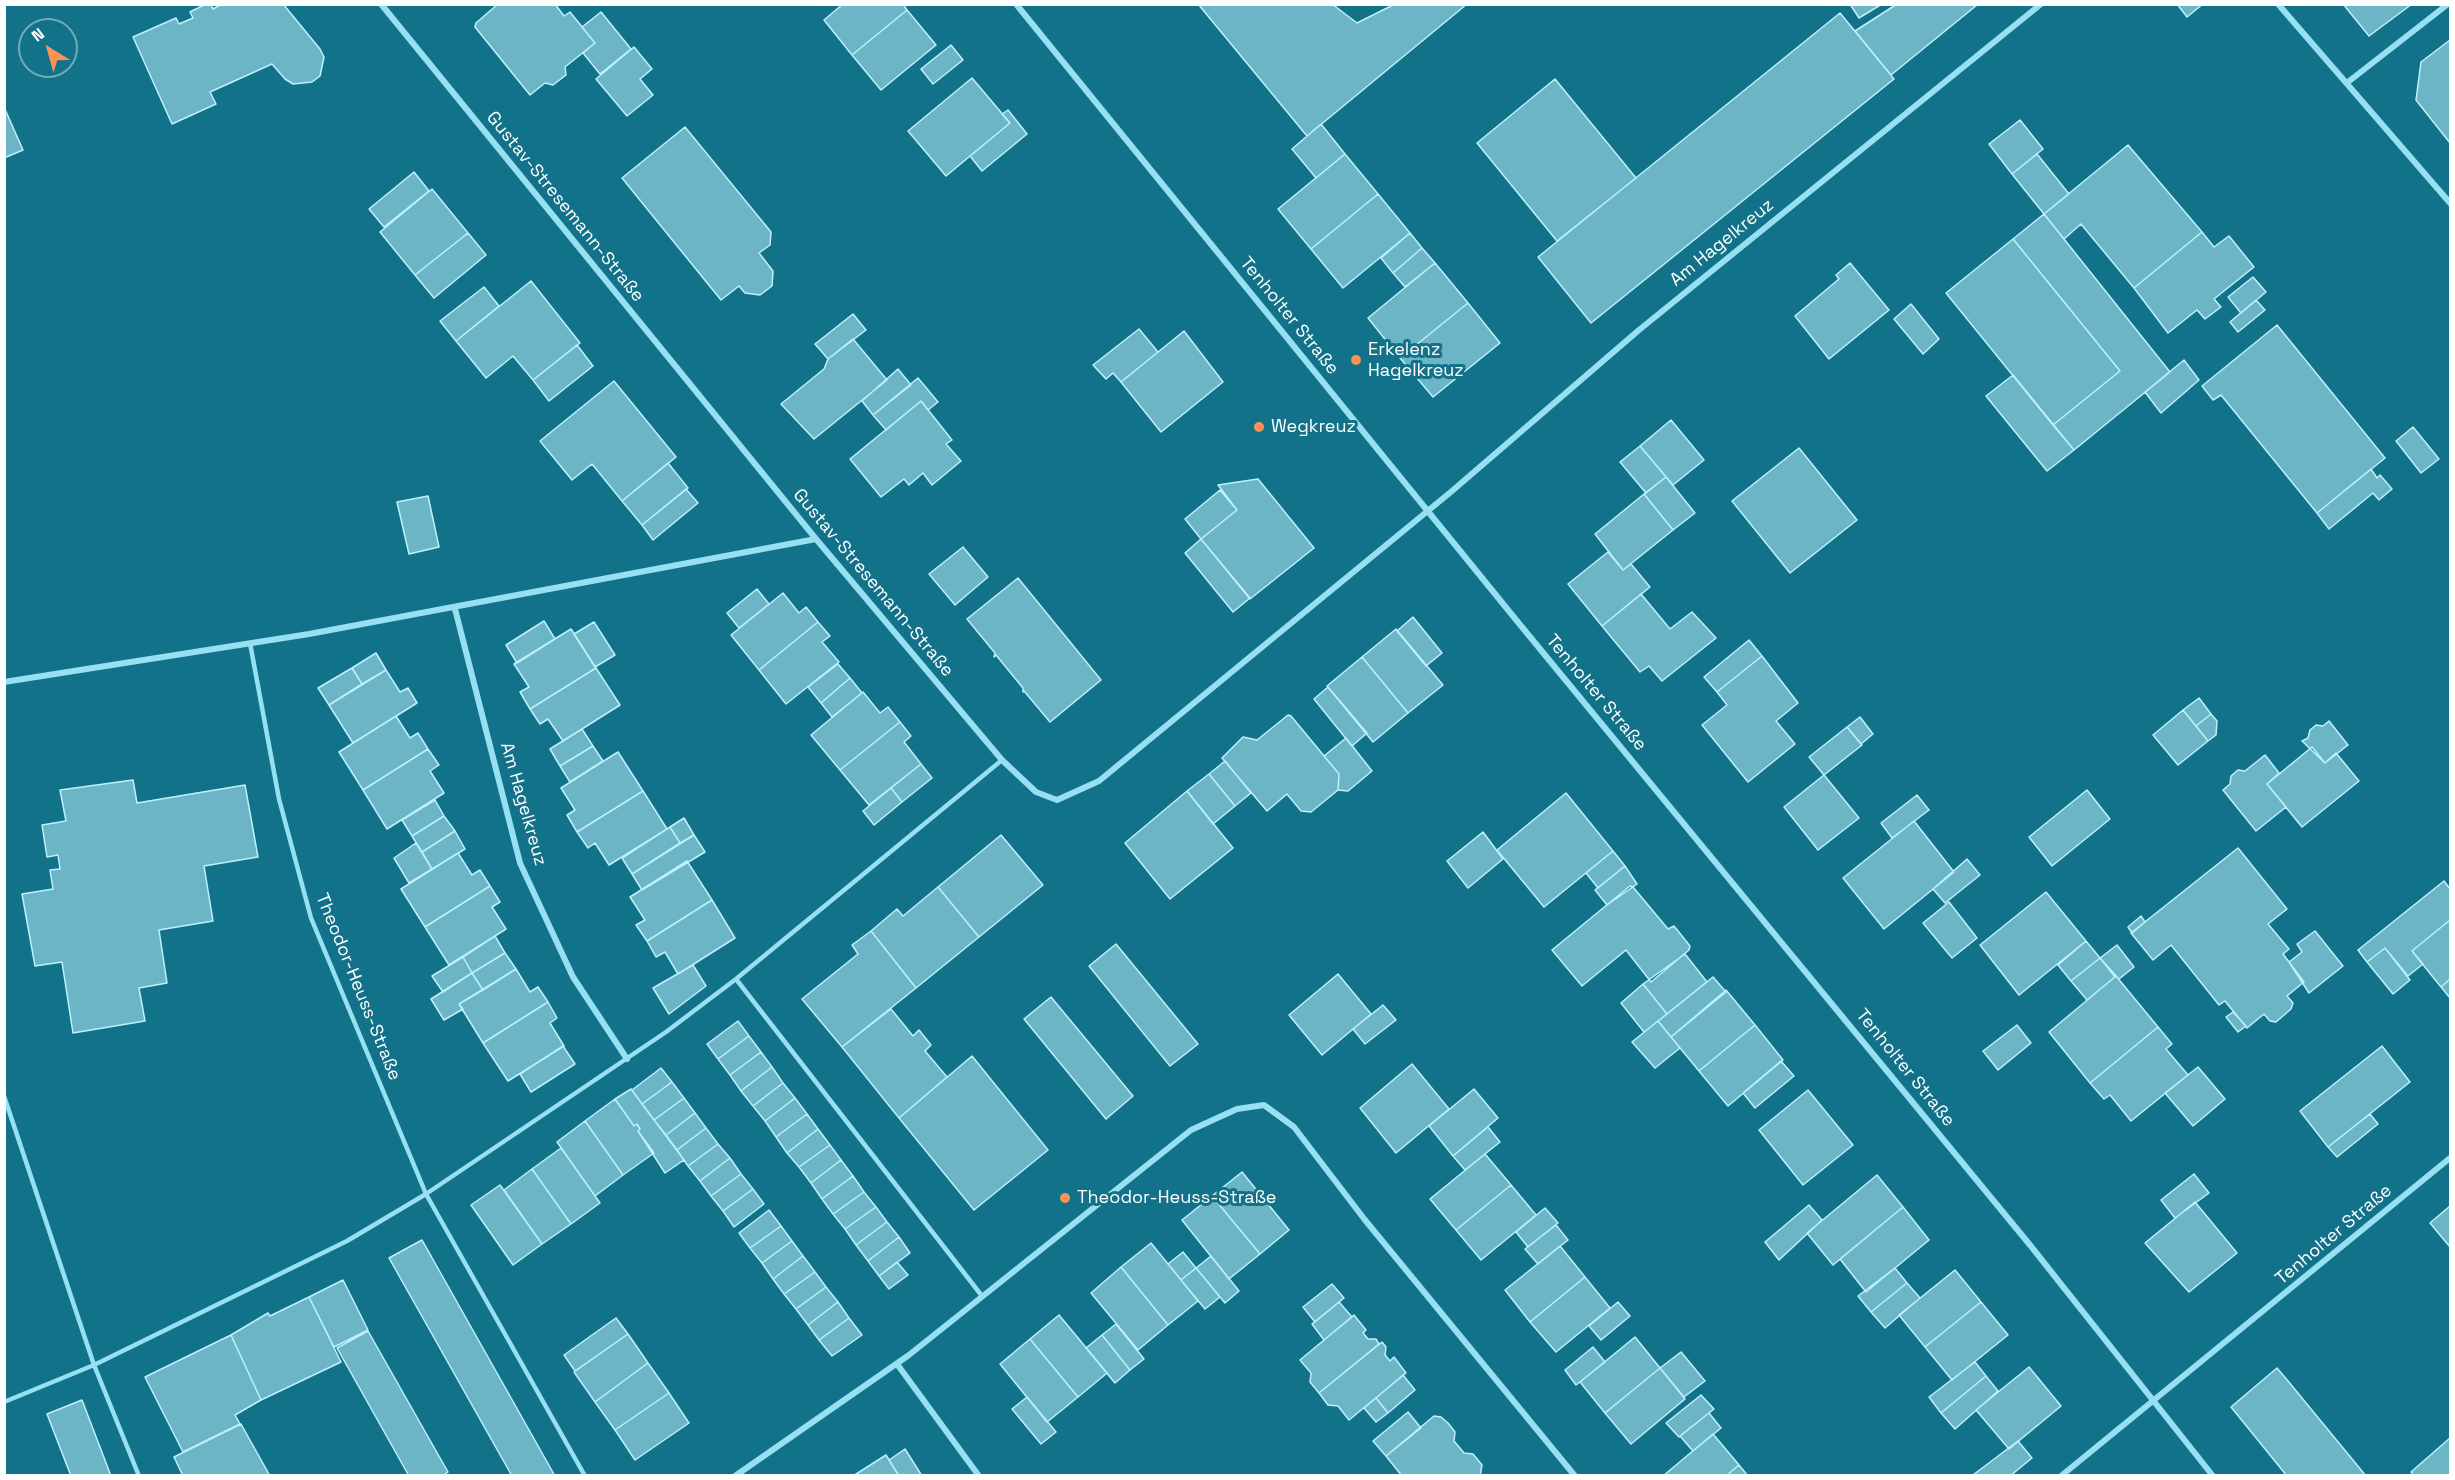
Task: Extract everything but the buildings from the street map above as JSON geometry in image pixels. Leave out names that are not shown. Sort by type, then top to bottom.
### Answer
[{"type":"street","name":"Gustav-Stresemann-Straße","points":[[381,4],[816,539],[1002,760],[1036,792],[1057,800],[1100,781],[1428,511]]},
{"type":"street","name":"Tenholter Straße","points":[[1016,4],[2022,1236],[2151,1401],[2213,1476]]},
{"type":"street","name":"Am Hagelkreuz","points":[[1428,511],[1639,330],[2041,4]]},
{"type":"street","points":[[2278,4],[2451,203]]},
{"type":"street","points":[[2348,82],[2448,4]]},
{"type":"street","points":[[4,682],[455,609],[816,539]]},
{"type":"street","name":"Am Hagelkreuz","points":[[455,609],[520,863],[573,977],[627,1059]]},
{"type":"street","points":[[735,1476],[897,1364],[1191,1130],[1237,1109],[1264,1105],[1294,1127],[1365,1220],[1575,1476]]},
{"type":"street","name":"Tenholter Straße","points":[[2151,1401],[2296,1286],[2451,1158]]},
{"type":"street","points":[[897,1364],[979,1476]]},
{"type":"street","points":[[2061,1476],[2151,1401]]},
{"type":"lane","name":"Theodor-Heuss-Straße","points":[[250,644],[279,799],[310,918],[426,1194],[585,1476]]},
{"type":"lane","points":[[4,1402],[94,1365],[347,1240],[426,1194],[627,1059],[736,978],[1002,760]]},
{"type":"lane","points":[[736,978],[982,1296]]},
{"type":"lane","points":[[4,1096],[94,1365],[139,1476]]},
{"type":"place","name":"Erkelenz Hagelkreuz","points":[[1356,360]]},
{"type":"place","name":"Wegkreuz","points":[[1259,427]]},
{"type":"place","name":"Theodor-Heuss-Straße","points":[[1065,1198]]}]
